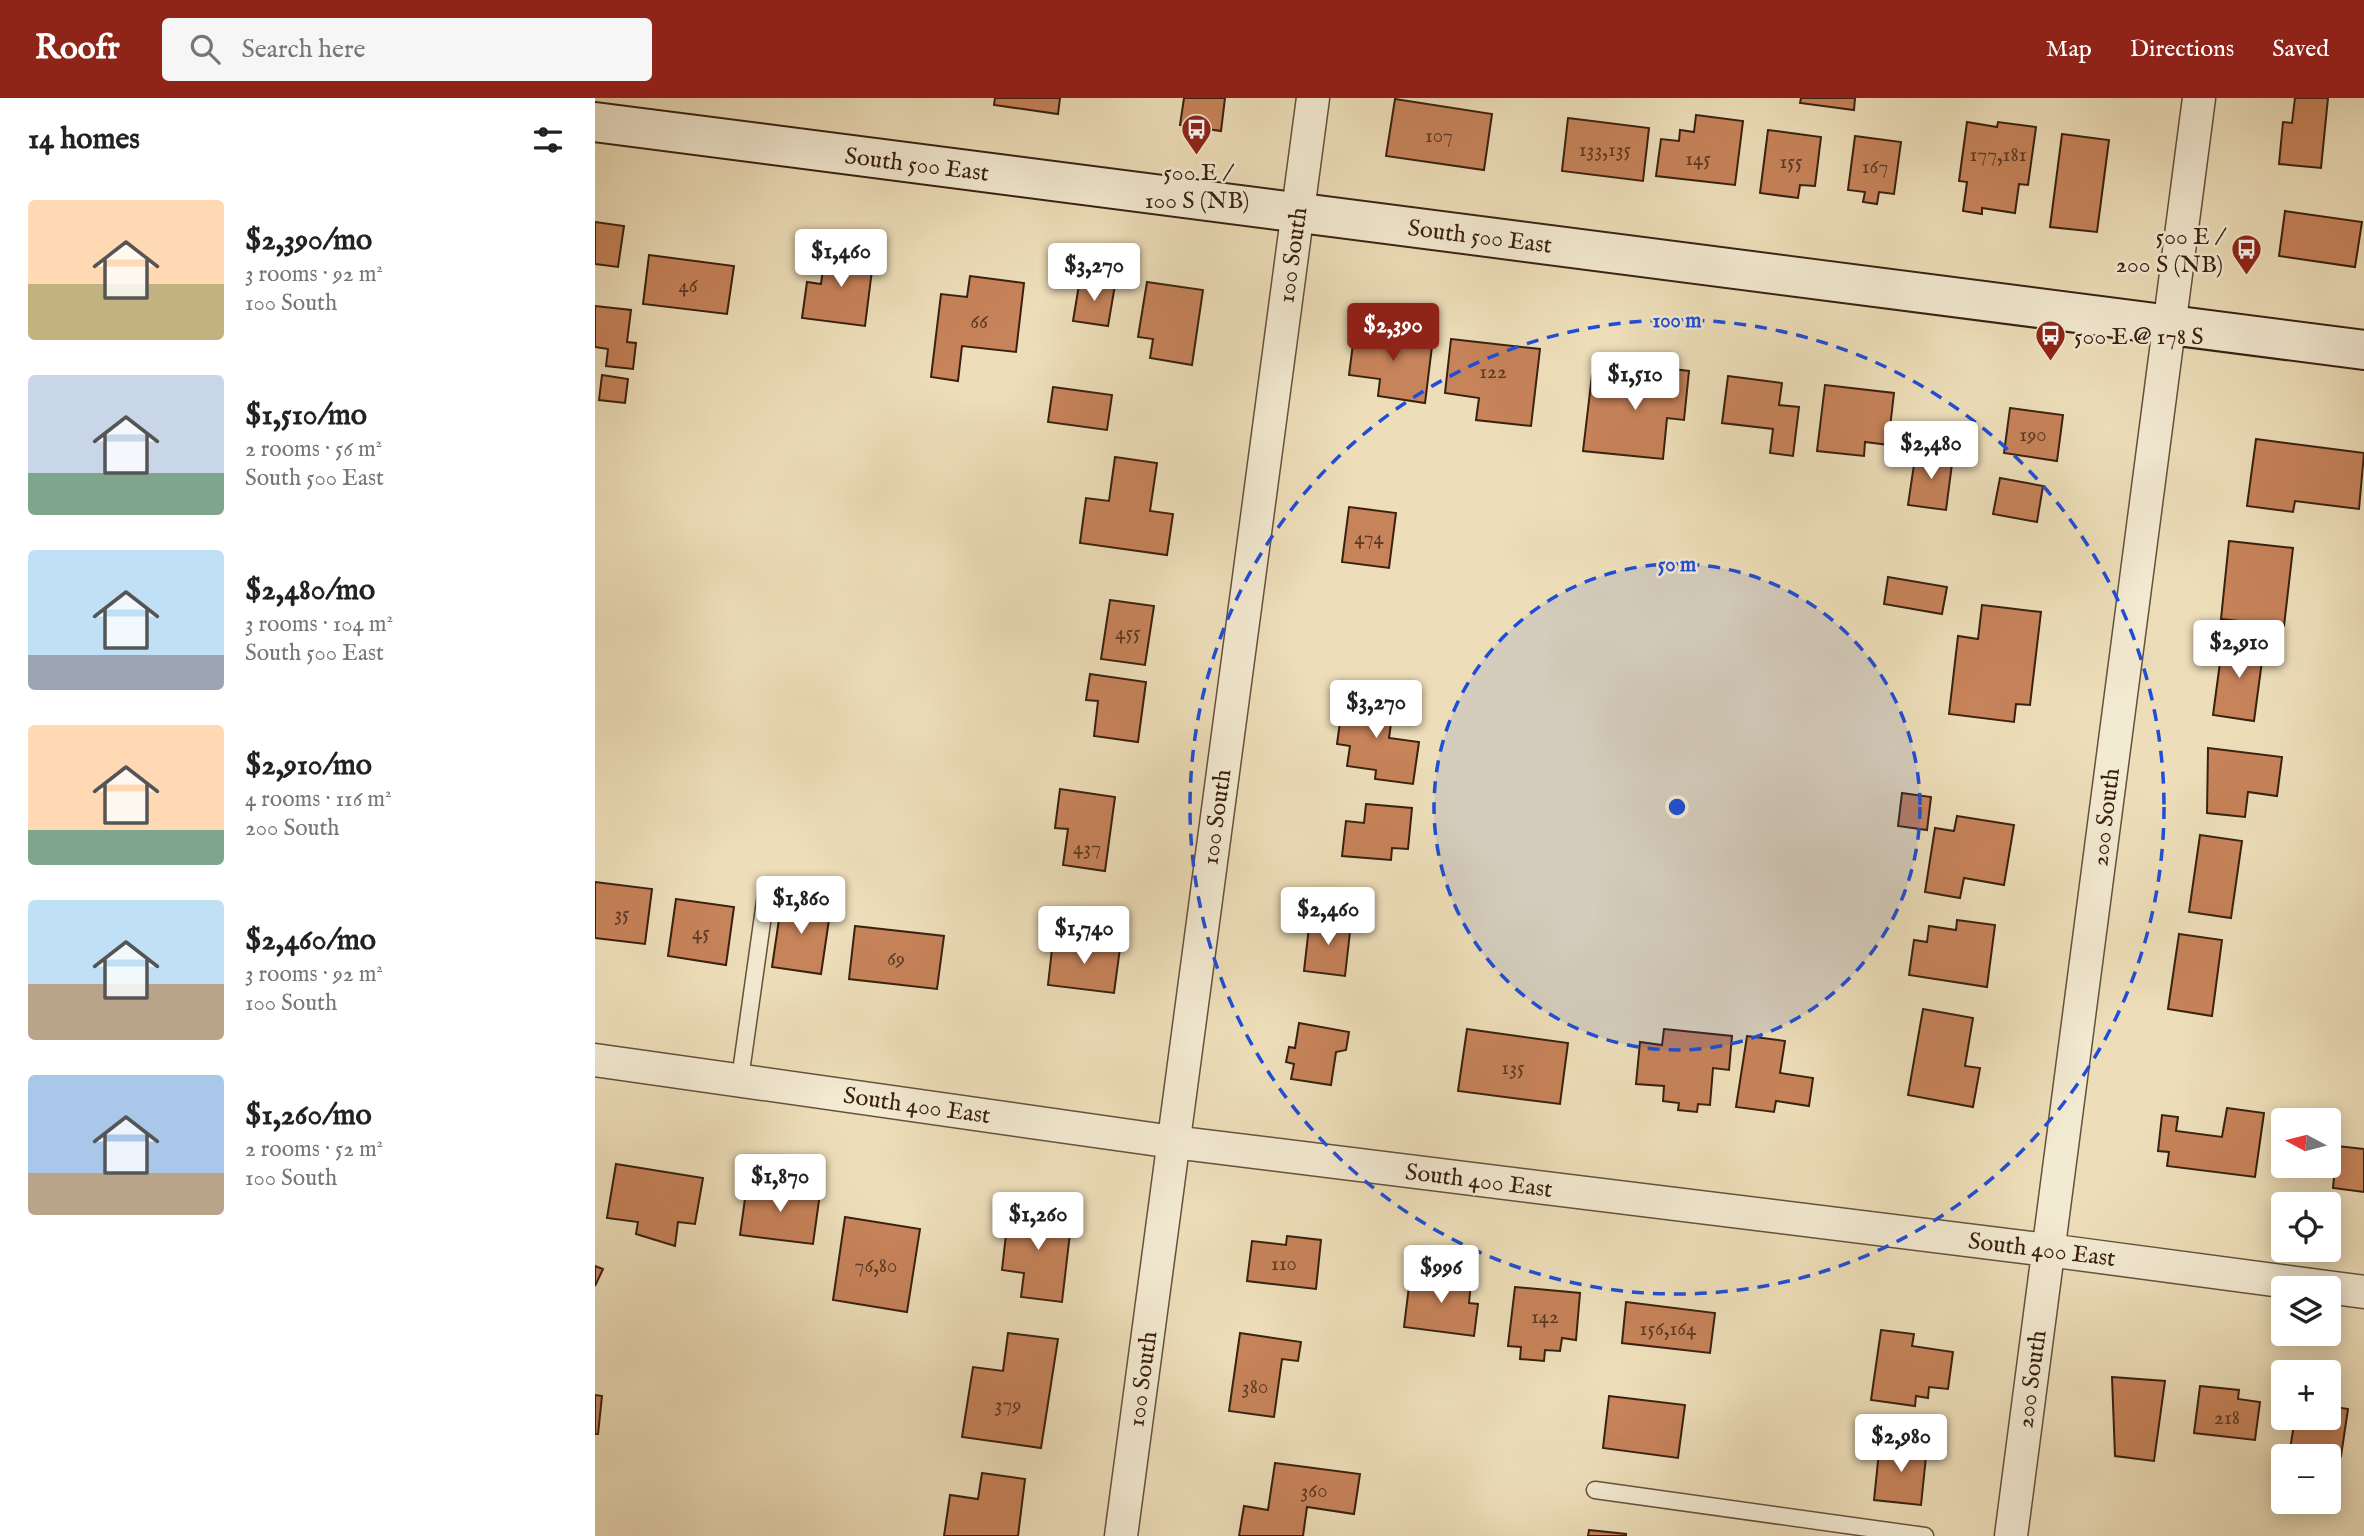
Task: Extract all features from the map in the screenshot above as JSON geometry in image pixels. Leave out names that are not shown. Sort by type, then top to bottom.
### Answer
[{"type":"street","name":"100 South","points":[[1121,1536],[1313,98]]},
{"type":"street","name":"200 South","points":[[2011,1536],[2199,98]]},
{"type":"street","name":"South 500 East","points":[[595,122],[2364,350]]},
{"type":"street","name":"South 400 East","points":[[595,1060],[1173,1142],[2048,1250],[2364,1292]]},
{"type":"lane","points":[[740,1079],[767,887]]},
{"type":"lane","points":[[1595,1490],[1925,1536]]},
{"type":"building","points":[[995,98],[1060,98],[1058,114],[994,105]]},
{"type":"building","points":[[1184,98],[1225,98],[1221,131],[1180,125]]},
{"type":"building","points":[[1801,98],[1855,98],[1854,110],[1800,103]]},
{"type":"building","points":[[2295,98],[2328,98],[2321,168],[2279,164],[2283,122],[2292,123]]},
{"type":"building","points":[[1395,99],[1492,114],[1484,170],[1386,156]]},
{"type":"building","points":[[1696,115],[1743,121],[1735,185],[1656,176],[1661,139],[1679,141],[1680,130],[1694,132]]},
{"type":"building","points":[[1568,118],[1649,128],[1643,181],[1562,171]]},
{"type":"building","points":[[1967,122],[1997,127],[1998,122],[2036,127],[2028,185],[2019,184],[2015,213],[1982,208],[1982,214],[1963,211],[1967,182],[1959,181]]},
{"type":"building","points":[[1768,130],[1821,137],[1815,186],[1800,185],[1798,198],[1760,193]]},
{"type":"building","points":[[2062,134],[2109,140],[2097,232],[2050,227]]},
{"type":"building","points":[[1855,136],[1901,142],[1894,194],[1879,192],[1877,204],[1863,202],[1865,192],[1848,190]]},
{"type":"building","points":[[2285,211],[2362,222],[2355,267],[2279,256]]},
{"type":"building","points":[[595,222],[624,226],[618,267],[595,264]]},
{"type":"building","points":[[826,247],[874,254],[865,326],[802,318],[807,282],[821,284]]},
{"type":"building","points":[[649,255],[734,266],[727,314],[643,304]]},
{"type":"building","points":[[970,276],[1024,283],[1016,352],[962,346],[958,381],[931,377],[941,294],[967,297]]},
{"type":"building","points":[[1080,279],[1115,285],[1108,326],[1073,321]]},
{"type":"building","points":[[1147,282],[1203,290],[1192,365],[1150,358],[1153,339],[1138,337]]},
{"type":"building","points":[[595,306],[631,310],[627,342],[636,343],[633,369],[606,366],[608,349],[595,347]]},
{"type":"building","points":[[1355,328],[1433,338],[1425,403],[1378,396],[1380,379],[1349,375]]},
{"type":"building","points":[[1451,339],[1540,349],[1531,426],[1476,420],[1479,398],[1445,393]]},
{"type":"building","points":[[1639,365],[1689,371],[1684,420],[1667,418],[1663,459],[1583,451],[1592,375],[1638,380]]},
{"type":"building","points":[[602,375],[628,379],[625,403],[599,400]]},
{"type":"building","points":[[1728,376],[1782,383],[1779,405],[1799,407],[1793,456],[1770,453],[1773,429],[1722,423]]},
{"type":"building","points":[[1825,385],[1894,393],[1888,445],[1865,442],[1864,456],[1817,451]]},
{"type":"building","points":[[1053,387],[1112,395],[1107,430],[1048,422]]},
{"type":"building","points":[[2010,408],[2063,415],[2057,461],[2004,453]]},
{"type":"building","points":[[2256,439],[2364,453],[2359,509],[2295,501],[2293,512],[2247,506]]},
{"type":"building","points":[[1916,451],[1953,456],[1946,510],[1908,505]]},
{"type":"building","points":[[1115,457],[1157,463],[1150,511],[1173,514],[1167,555],[1080,543],[1086,498],[1109,501]]},
{"type":"building","points":[[2000,478],[2043,486],[2037,522],[1993,514]]},
{"type":"building","points":[[1349,507],[1396,513],[1389,568],[1342,562]]},
{"type":"building","points":[[2229,541],[2293,548],[2284,626],[2221,619]]},
{"type":"building","points":[[1888,577],[1947,587],[1942,614],[1884,604]]},
{"type":"building","points":[[1110,600],[1154,606],[1145,665],[1101,659]]},
{"type":"building","points":[[1982,605],[2041,612],[2030,705],[2016,704],[2014,722],[1949,714],[1958,636],[1978,639]]},
{"type":"building","points":[[2223,640],[2264,646],[2254,721],[2213,715]]},
{"type":"building","points":[[1090,674],[1146,682],[1138,742],[1094,736],[1098,701],[1086,700]]},
{"type":"building","points":[[1344,694],[1394,701],[1389,738],[1419,742],[1413,784],[1375,779],[1376,770],[1347,766],[1350,746],[1337,744]]},
{"type":"building","points":[[2208,748],[2282,757],[2277,796],[2248,792],[2245,817],[2207,813]]},
{"type":"building","points":[[1060,789],[1115,797],[1105,871],[1063,865],[1068,829],[1055,828]]},
{"type":"building","points":[[1902,793],[1931,797],[1927,830],[1898,826]]},
{"type":"building","points":[[1366,804],[1412,808],[1408,849],[1392,848],[1391,860],[1342,856],[1346,821],[1364,823]]},
{"type":"building","points":[[1957,816],[2014,825],[2004,885],[1964,878],[1960,898],[1925,892],[1935,828],[1954,831]]},
{"type":"building","points":[[2200,835],[2242,841],[2231,918],[2189,912]]},
{"type":"building","points":[[595,882],[652,889],[645,944],[595,938]]},
{"type":"building","points":[[676,899],[734,907],[726,965],[668,956]]},
{"type":"building","points":[[782,899],[831,906],[821,974],[772,967]]},
{"type":"building","points":[[1310,918],[1351,923],[1345,976],[1304,971]]},
{"type":"building","points":[[1957,920],[1995,925],[1987,987],[1909,975],[1914,940],[1927,942],[1929,926],[1956,930]]},
{"type":"building","points":[[855,926],[944,936],[937,989],[849,979]]},
{"type":"building","points":[[2179,934],[2222,940],[2212,1016],[2168,1009]]},
{"type":"building","points":[[1053,940],[1120,948],[1114,993],[1048,985]]},
{"type":"building","points":[[1923,1009],[1973,1018],[1965,1066],[1980,1068],[1973,1107],[1908,1095]]},
{"type":"building","points":[[1299,1023],[1349,1032],[1346,1050],[1336,1052],[1331,1085],[1291,1079],[1294,1064],[1286,1062],[1289,1047],[1295,1048]]},
{"type":"building","points":[[1467,1029],[1568,1043],[1560,1104],[1458,1091]]},
{"type":"building","points":[[1664,1029],[1732,1036],[1729,1070],[1713,1068],[1710,1105],[1698,1104],[1697,1112],[1678,1110],[1679,1103],[1663,1101],[1664,1086],[1636,1084],[1640,1042],[1662,1045]]},
{"type":"building","points":[[1747,1036],[1785,1041],[1780,1073],[1813,1078],[1809,1106],[1776,1101],[1774,1112],[1736,1107]]},
{"type":"building","points":[[2227,1108],[2264,1113],[2255,1177],[2167,1166],[2169,1152],[2158,1151],[2162,1115],[2178,1117],[2176,1131],[2222,1137]]},
{"type":"building","points":[[2341,1146],[2364,1149],[2364,1192],[2333,1188],[2334,1178],[2341,1178]]},
{"type":"building","points":[[616,1164],[703,1178],[695,1224],[678,1222],[675,1246],[636,1234],[638,1222],[607,1218]]},
{"type":"building","points":[[747,1184],[820,1193],[813,1244],[740,1235]]},
{"type":"building","points":[[1009,1208],[1072,1216],[1062,1302],[1021,1297],[1024,1273],[1002,1270]]},
{"type":"building","points":[[845,1217],[920,1229],[907,1312],[833,1300]]},
{"type":"building","points":[[1287,1236],[1321,1240],[1316,1289],[1247,1281],[1252,1241],[1286,1245]]},
{"type":"building","points":[[595,1266],[603,1269],[595,1286]]},
{"type":"building","points":[[1427,1268],[1447,1271],[1446,1279],[1471,1282],[1469,1303],[1478,1304],[1474,1336],[1404,1327],[1410,1278],[1426,1280]]},
{"type":"building","points":[[1515,1287],[1580,1293],[1576,1340],[1562,1338],[1560,1351],[1545,1350],[1544,1361],[1520,1359],[1521,1347],[1508,1346]]},
{"type":"building","points":[[1626,1302],[1715,1313],[1710,1353],[1622,1343]]},
{"type":"building","points":[[1881,1330],[1914,1334],[1912,1346],[1953,1352],[1948,1389],[1929,1387],[1928,1398],[1916,1396],[1915,1406],[1871,1400]]},
{"type":"building","points":[[1008,1333],[1058,1339],[1041,1448],[962,1437],[973,1367],[1003,1371]]},
{"type":"building","points":[[1240,1333],[1301,1342],[1298,1361],[1282,1359],[1274,1417],[1229,1411]]},
{"type":"building","points":[[2112,1377],[2165,1381],[2154,1461],[2115,1456]]},
{"type":"building","points":[[2200,1386],[2239,1390],[2238,1399],[2260,1402],[2255,1440],[2194,1433]]},
{"type":"building","points":[[595,1395],[602,1396],[598,1434],[595,1434]]},
{"type":"building","points":[[1609,1396],[1685,1405],[1678,1458],[1603,1448]]},
{"type":"building","points":[[2341,1408],[2348,1409],[2341,1456],[2341,1444],[2291,1444],[2293,1430],[2341,1430]]},
{"type":"building","points":[[1880,1442],[1927,1447],[1921,1505],[1874,1500]]},
{"type":"building","points":[[1275,1463],[1360,1474],[1354,1514],[1307,1507],[1303,1536],[1239,1536],[1244,1506],[1268,1510]]},
{"type":"building","points":[[982,1473],[1025,1479],[1018,1536],[944,1536],[950,1495],[978,1499]]},
{"type":"building","points":[[1589,1530],[1626,1534],[1626,1536],[1588,1536]]},
{"type":"place","name":"500 E / 100 S (NB)","points":[[1197,157]]},
{"type":"place","name":"500 E / 200 S (NB)","points":[[2246,277]]},
{"type":"place","name":"500 E @ 178 S","points":[[2051,363]]}]
